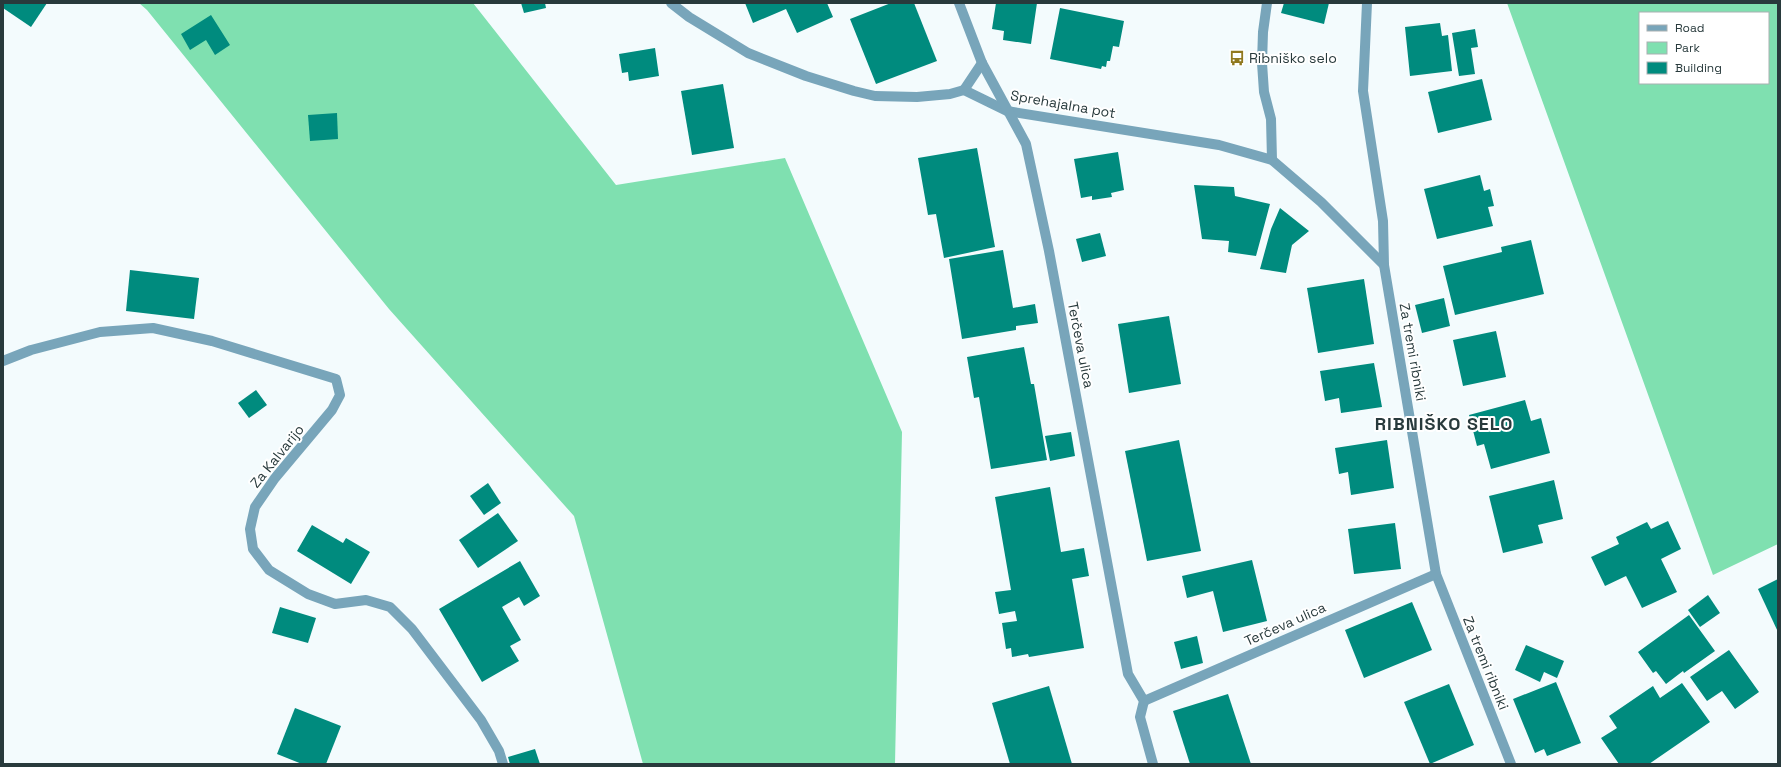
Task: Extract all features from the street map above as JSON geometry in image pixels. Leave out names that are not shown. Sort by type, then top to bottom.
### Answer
[{"type":"street","points":[[671,3],[689,18],[748,52],[806,76],[875,96],[917,97],[950,94],[964,90],[982,63]]},
{"type":"street","name":"Terčeva ulica","points":[[959,3],[982,63],[1026,144],[1049,250],[1128,674],[1144,701],[1436,574]]},
{"type":"street","points":[[1267,3],[1263,32],[1262,63],[1264,92],[1271,119],[1272,160]]},
{"type":"street","name":"Za tremi ribniki","points":[[1367,3],[1362,91],[1383,222],[1384,265],[1436,574],[1511,764]]},
{"type":"street","name":"Sprehajalna pot","points":[[964,90],[1007,110],[1219,146],[1272,160],[1321,202],[1384,265]]},
{"type":"street","name":"Za Kalvarijo","points":[[3,361],[31,350],[100,332],[153,328],[212,341],[336,379],[340,394],[332,410],[275,478],[255,508],[250,529],[253,549],[269,570],[308,594],[335,604],[366,600],[390,607],[412,628],[481,720],[499,751],[503,764]]},
{"type":"street","points":[[1144,701],[1140,717],[1154,764]]},
{"type":"green space","points":[[139,3],[473,3],[616,185],[785,158],[902,432],[895,764],[643,764],[574,516],[389,309],[147,10]]},
{"type":"green space","points":[[1507,3],[1778,3],[1778,544],[1713,575]]},
{"type":"building","points":[[3,3],[47,3],[31,27],[3,8]]},
{"type":"building","points":[[521,3],[545,3],[546,8],[524,13]]},
{"type":"building","points":[[745,3],[827,3],[833,17],[797,33],[786,9],[753,23]]},
{"type":"building","points":[[891,3],[914,3],[937,61],[876,84],[850,19]]},
{"type":"building","points":[[996,3],[1037,3],[1031,44],[1003,40],[1004,31],[992,29]]},
{"type":"building","points":[[1284,3],[1329,3],[1324,24],[1281,13]]},
{"type":"building","points":[[1060,8],[1124,21],[1119,47],[1113,46],[1110,61],[1107,61],[1106,67],[1102,66],[1101,69],[1050,59]]},
{"type":"building","points":[[211,15],[230,45],[215,55],[206,40],[190,50],[181,34]]},
{"type":"building","points":[[1440,23],[1442,36],[1448,35],[1452,71],[1410,76],[1405,27]]},
{"type":"building","points":[[1475,29],[1478,47],[1471,48],[1475,74],[1459,76],[1452,33]]},
{"type":"building","points":[[655,48],[659,76],[629,81],[628,72],[622,73],[619,54]]},
{"type":"building","points":[[1482,79],[1492,120],[1438,133],[1428,92]]},
{"type":"building","points":[[723,84],[734,148],[692,155],[681,91]]},
{"type":"building","points":[[337,113],[338,139],[310,141],[308,115]]},
{"type":"building","points":[[977,148],[995,247],[944,258],[936,214],[928,215],[918,158]]},
{"type":"building","points":[[1118,152],[1124,190],[1111,193],[1112,197],[1092,200],[1092,196],[1081,198],[1074,159]]},
{"type":"building","points":[[1480,175],[1484,191],[1490,189],[1494,206],[1488,207],[1493,226],[1437,239],[1424,189]]},
{"type":"building","points":[[1194,185],[1234,187],[1235,196],[1270,204],[1256,256],[1228,252],[1229,241],[1202,239]]},
{"type":"building","points":[[1280,208],[1309,231],[1292,245],[1286,273],[1260,269],[1271,229]]},
{"type":"building","points":[[1100,233],[1106,256],[1082,262],[1076,239]]},
{"type":"building","points":[[1531,240],[1544,294],[1455,315],[1443,266],[1502,252],[1501,247]]},
{"type":"building","points":[[1003,250],[1013,308],[1035,304],[1038,323],[1016,326],[1016,330],[962,339],[949,259]]},
{"type":"building","points":[[130,270],[199,278],[194,319],[126,311]]},
{"type":"building","points":[[1364,279],[1374,344],[1318,353],[1307,288]]},
{"type":"building","points":[[1444,298],[1450,326],[1422,333],[1415,305]]},
{"type":"building","points":[[1169,316],[1181,384],[1129,393],[1118,324]]},
{"type":"building","points":[[1496,331],[1506,377],[1463,386],[1453,340]]},
{"type":"building","points":[[1024,347],[1031,384],[1034,384],[1047,460],[991,469],[979,397],[974,398],[967,357]]},
{"type":"building","points":[[1374,363],[1382,407],[1341,413],[1339,398],[1325,401],[1320,371]]},
{"type":"building","points":[[256,390],[267,405],[249,418],[238,403]]},
{"type":"building","points":[[1525,400],[1531,421],[1541,418],[1550,453],[1491,469],[1484,444],[1477,446],[1469,415]]},
{"type":"building","points":[[1071,432],[1075,456],[1050,461],[1045,436]]},
{"type":"building","points":[[1179,440],[1201,551],[1147,561],[1125,451]]},
{"type":"building","points":[[1387,440],[1394,488],[1351,495],[1348,472],[1339,474],[1335,448]]},
{"type":"building","points":[[1554,480],[1563,519],[1538,525],[1543,543],[1503,553],[1489,496]]},
{"type":"building","points":[[488,483],[501,503],[484,515],[470,496]]},
{"type":"building","points":[[1050,487],[1061,552],[1084,548],[1089,576],[1072,579],[1084,648],[1029,657],[1028,654],[1012,657],[1011,648],[1006,649],[1002,623],[1017,621],[1015,611],[999,614],[995,592],[1011,590],[995,497]]},
{"type":"building","points":[[498,513],[518,541],[478,568],[459,540]]},
{"type":"building","points":[[1668,521],[1681,549],[1661,559],[1677,592],[1642,608],[1626,576],[1605,586],[1591,557],[1619,544],[1616,537],[1647,522],[1651,529]]},
{"type":"building","points":[[1395,523],[1401,569],[1354,574],[1348,529]]},
{"type":"building","points":[[312,525],[343,543],[346,538],[370,552],[351,584],[297,551]]},
{"type":"building","points":[[1252,560],[1267,621],[1223,632],[1213,591],[1187,598],[1182,576]]},
{"type":"building","points":[[520,561],[540,596],[524,606],[519,597],[502,607],[521,640],[510,646],[519,661],[482,682],[439,609]]},
{"type":"building","points":[[1778,579],[1778,632],[1758,589]]},
{"type":"building","points":[[1708,595],[1720,613],[1700,627],[1688,610]]},
{"type":"building","points":[[1412,602],[1432,650],[1364,678],[1345,630]]},
{"type":"building","points":[[280,607],[316,618],[308,643],[272,633]]},
{"type":"building","points":[[1689,615],[1715,651],[1684,673],[1683,671],[1666,684],[1656,671],[1653,673],[1638,652]]},
{"type":"building","points":[[1197,636],[1203,663],[1181,669],[1174,642]]},
{"type":"building","points":[[1526,645],[1564,661],[1557,678],[1544,672],[1540,682],[1515,670]]},
{"type":"building","points":[[1729,650],[1759,692],[1735,709],[1722,691],[1707,701],[1690,677]]},
{"type":"building","points":[[1556,682],[1581,743],[1547,756],[1544,749],[1535,753],[1513,699]]},
{"type":"building","points":[[1682,683],[1710,722],[1649,764],[1619,764],[1601,738],[1617,728],[1609,716],[1653,686],[1660,698]]},
{"type":"building","points":[[1449,684],[1474,745],[1430,764],[1404,702]]},
{"type":"building","points":[[1049,686],[1072,764],[1010,764],[992,703]]},
{"type":"building","points":[[1228,694],[1251,764],[1190,764],[1173,711]]},
{"type":"building","points":[[295,708],[341,726],[326,764],[302,764],[277,754]]},
{"type":"building","points":[[535,749],[540,764],[510,764],[508,757]]},
{"type":"place","name":"Ribniško selo","points":[[1237,58]]},
{"type":"district","name":"RIBNIŠKO SELO","points":[[1444,424]]}]
